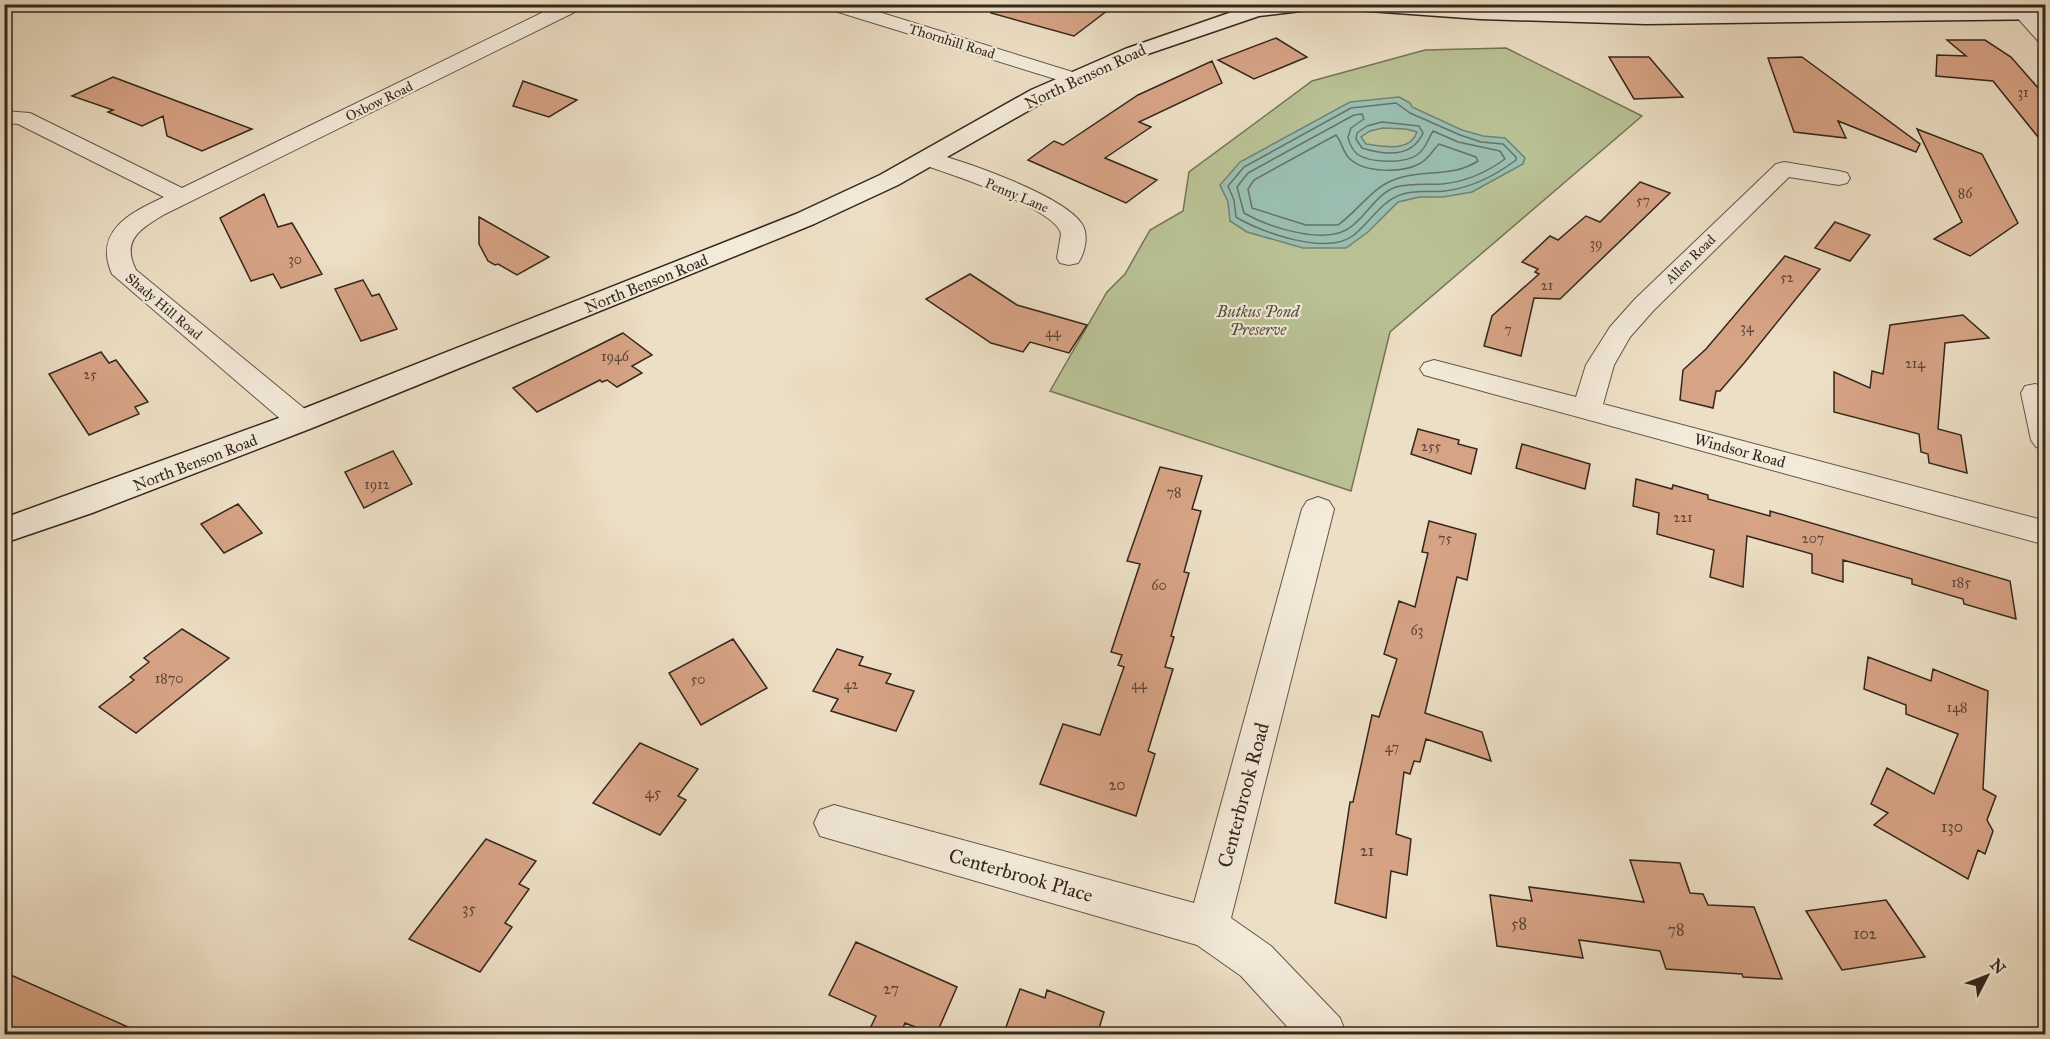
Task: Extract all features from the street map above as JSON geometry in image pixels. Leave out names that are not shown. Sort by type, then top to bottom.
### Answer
[{"type":"main road","name":"North Benson Road","points":[[4,531],[80,505],[301,421],[805,219],[863,193],[928,159],[1004,114],[1072,78],[1132,53],[1237,15],[1273,6],[1309,4]]},
{"type":"main road","points":[[1355,4],[1646,18],[2046,13]]},
{"type":"street","name":"Oxbow Road","points":[[182,197],[576,4]]},
{"type":"street","name":"Thornhill Road","points":[[832,4],[1072,78]]},
{"type":"street","points":[[2024,14],[2046,38]]},
{"type":"street","points":[[4,117],[22,118],[182,197]]},
{"type":"street","name":"Penny Lane","points":[[928,159],[1021,194],[1055,211],[1071,226],[1073,235],[1069,258]]},
{"type":"street","name":"Allen Road","points":[[1587,409],[1600,365],[1618,333],[1784,169],[1839,178]]},
{"type":"street","name":"Shady Hill Road","points":[[182,197],[136,221],[128,228],[117,252],[118,263],[125,274],[301,421]]},
{"type":"street","name":"Windsor Road","points":[[1434,369],[2046,532]]},
{"type":"street","points":[[2035,393],[2046,440]]},
{"type":"street","name":"Centerbrook Road","points":[[1208,927],[1318,509]]},
{"type":"street","name":"Centerbrook Place","points":[[834,823],[1208,927]]},
{"type":"street","points":[[1208,927],[1256,961],[1324,1035]]},
{"type":"green space","name":"Butkus Pond Preserve","points":[[1506,48],[1642,116],[1390,332],[1351,491],[1050,391],[1107,292],[1125,274],[1150,230],[1183,211],[1189,172],[1312,81],[1425,50]]},
{"type":"water","points":[[1399,97],[1410,103],[1412,107],[1462,130],[1483,136],[1505,138],[1525,158],[1523,164],[1472,192],[1443,197],[1420,197],[1398,202],[1368,232],[1346,248],[1303,248],[1247,232],[1230,221],[1228,202],[1220,185],[1240,162],[1350,102]],"holes":[[[1383,128],[1417,132],[1413,139],[1402,146],[1366,144],[1361,137],[1370,131]]]},
{"type":"building","points":[[992,4],[1116,4],[1074,36],[991,13]]},
{"type":"building","points":[[1276,38],[1307,57],[1254,79],[1218,60]]},
{"type":"building","points":[[1947,40],[1985,40],[2011,57],[2046,97],[2046,147],[1993,81],[1936,76],[1937,55],[1966,56]]},
{"type":"building","points":[[1609,57],[1649,57],[1683,97],[1634,99]]},
{"type":"building","points":[[1802,57],[1920,144],[1916,152],[1838,121],[1846,138],[1794,132],[1768,58]]},
{"type":"building","points":[[1212,61],[1222,83],[1139,122],[1151,127],[1105,158],[1157,180],[1126,203],[1028,160],[1054,141],[1063,145],[1138,95]]},
{"type":"building","points":[[113,77],[252,129],[202,151],[167,136],[163,116],[142,126],[108,112],[113,110],[72,96]]},
{"type":"building","points":[[523,81],[577,100],[549,117],[513,106]]},
{"type":"building","points":[[1917,129],[1982,154],[2018,223],[1970,256],[1934,239],[1962,222]]},
{"type":"building","points":[[1640,182],[1670,193],[1560,299],[1534,298],[1521,356],[1484,346],[1492,316],[1539,274],[1535,272],[1538,269],[1522,262],[1550,236],[1558,240],[1586,216],[1600,222]]},
{"type":"building","points":[[264,194],[278,227],[292,223],[322,274],[281,288],[273,274],[251,281],[220,218]]},
{"type":"building","points":[[479,217],[549,257],[517,275],[488,261],[479,244]]},
{"type":"building","points":[[1835,222],[1870,235],[1850,261],[1815,248]]},
{"type":"building","points":[[1785,256],[1820,269],[1745,362],[1720,391],[1716,391],[1713,408],[1680,400],[1683,370],[1706,349]]},
{"type":"building","points":[[970,274],[1017,305],[1087,325],[1069,353],[1030,342],[1023,352],[991,343],[926,299]]},
{"type":"building","points":[[363,280],[372,296],[379,294],[397,329],[361,341],[335,289]]},
{"type":"building","points":[[1963,315],[1989,338],[1945,343],[1938,429],[1961,435],[1967,473],[1929,463],[1928,454],[1921,452],[1919,434],[1834,412],[1834,372],[1870,388],[1872,371],[1883,374],[1890,325]]},
{"type":"building","points":[[623,333],[652,355],[632,366],[642,373],[617,387],[607,380],[602,382],[600,380],[537,412],[513,388]]},
{"type":"building","points":[[101,352],[109,363],[116,360],[148,402],[135,407],[139,414],[89,435],[49,374]]},
{"type":"building","points":[[1418,429],[1459,440],[1458,444],[1477,449],[1471,474],[1411,454]]},
{"type":"building","points":[[1522,444],[1590,464],[1585,489],[1516,468]]},
{"type":"building","points":[[393,451],[412,484],[364,508],[345,472]]},
{"type":"building","points":[[1160,467],[1202,476],[1192,509],[1201,511],[1184,572],[1189,573],[1171,636],[1174,637],[1165,667],[1173,669],[1148,751],[1155,754],[1136,816],[1040,784],[1063,724],[1100,735],[1124,667],[1118,665],[1122,655],[1111,652],[1140,564],[1127,561]]},
{"type":"building","points":[[1636,479],[1672,489],[1673,485],[1708,495],[1708,499],[1770,516],[1770,511],[2010,581],[2016,619],[1964,604],[1963,599],[1912,584],[1912,579],[1843,560],[1843,582],[1812,573],[1812,554],[1747,536],[1743,587],[1710,577],[1714,550],[1657,534],[1659,513],[1633,506]]},
{"type":"building","points":[[238,504],[262,533],[224,553],[201,524]]},
{"type":"building","points":[[1429,521],[1476,534],[1467,580],[1457,577],[1425,713],[1482,732],[1491,761],[1426,739],[1420,762],[1414,761],[1410,774],[1404,772],[1396,834],[1411,839],[1407,875],[1391,871],[1386,918],[1335,903],[1350,802],[1353,802],[1372,715],[1379,717],[1397,659],[1384,654],[1399,601],[1415,607],[1428,553],[1422,552]]},
{"type":"building","points":[[182,629],[229,658],[136,733],[99,707],[134,680],[130,677],[149,662],[144,658]]},
{"type":"building","points":[[733,639],[767,688],[701,725],[669,673]]},
{"type":"building","points":[[837,649],[863,657],[859,665],[891,674],[886,683],[914,691],[896,731],[831,711],[838,699],[813,691]]},
{"type":"building","points":[[1868,657],[1931,681],[1933,669],[1988,691],[1983,789],[1996,796],[1987,820],[1993,831],[1985,854],[1978,850],[1968,879],[1874,825],[1888,813],[1871,804],[1887,768],[1934,794],[1958,734],[1906,714],[1906,705],[1864,689]]},
{"type":"building","points":[[640,743],[698,769],[678,796],[686,800],[660,835],[593,803]]},
{"type":"building","points":[[486,839],[536,861],[519,884],[529,889],[505,923],[512,927],[480,972],[409,939]]},
{"type":"building","points":[[1630,860],[1680,863],[1690,893],[1703,894],[1708,905],[1754,907],[1782,979],[1666,969],[1660,951],[1579,940],[1583,958],[1497,946],[1490,895],[1532,901],[1529,887],[1644,902]]},
{"type":"building","points":[[1886,900],[1925,957],[1842,970],[1806,911]]},
{"type":"building","points":[[856,942],[957,987],[936,1035],[905,1023],[900,1035],[867,1035],[876,1016],[829,995]]},
{"type":"building","points":[[4,972],[146,1035],[4,1035]]},
{"type":"building","points":[[1020,989],[1045,998],[1047,990],[1104,1012],[1097,1035],[1003,1035]]}]
